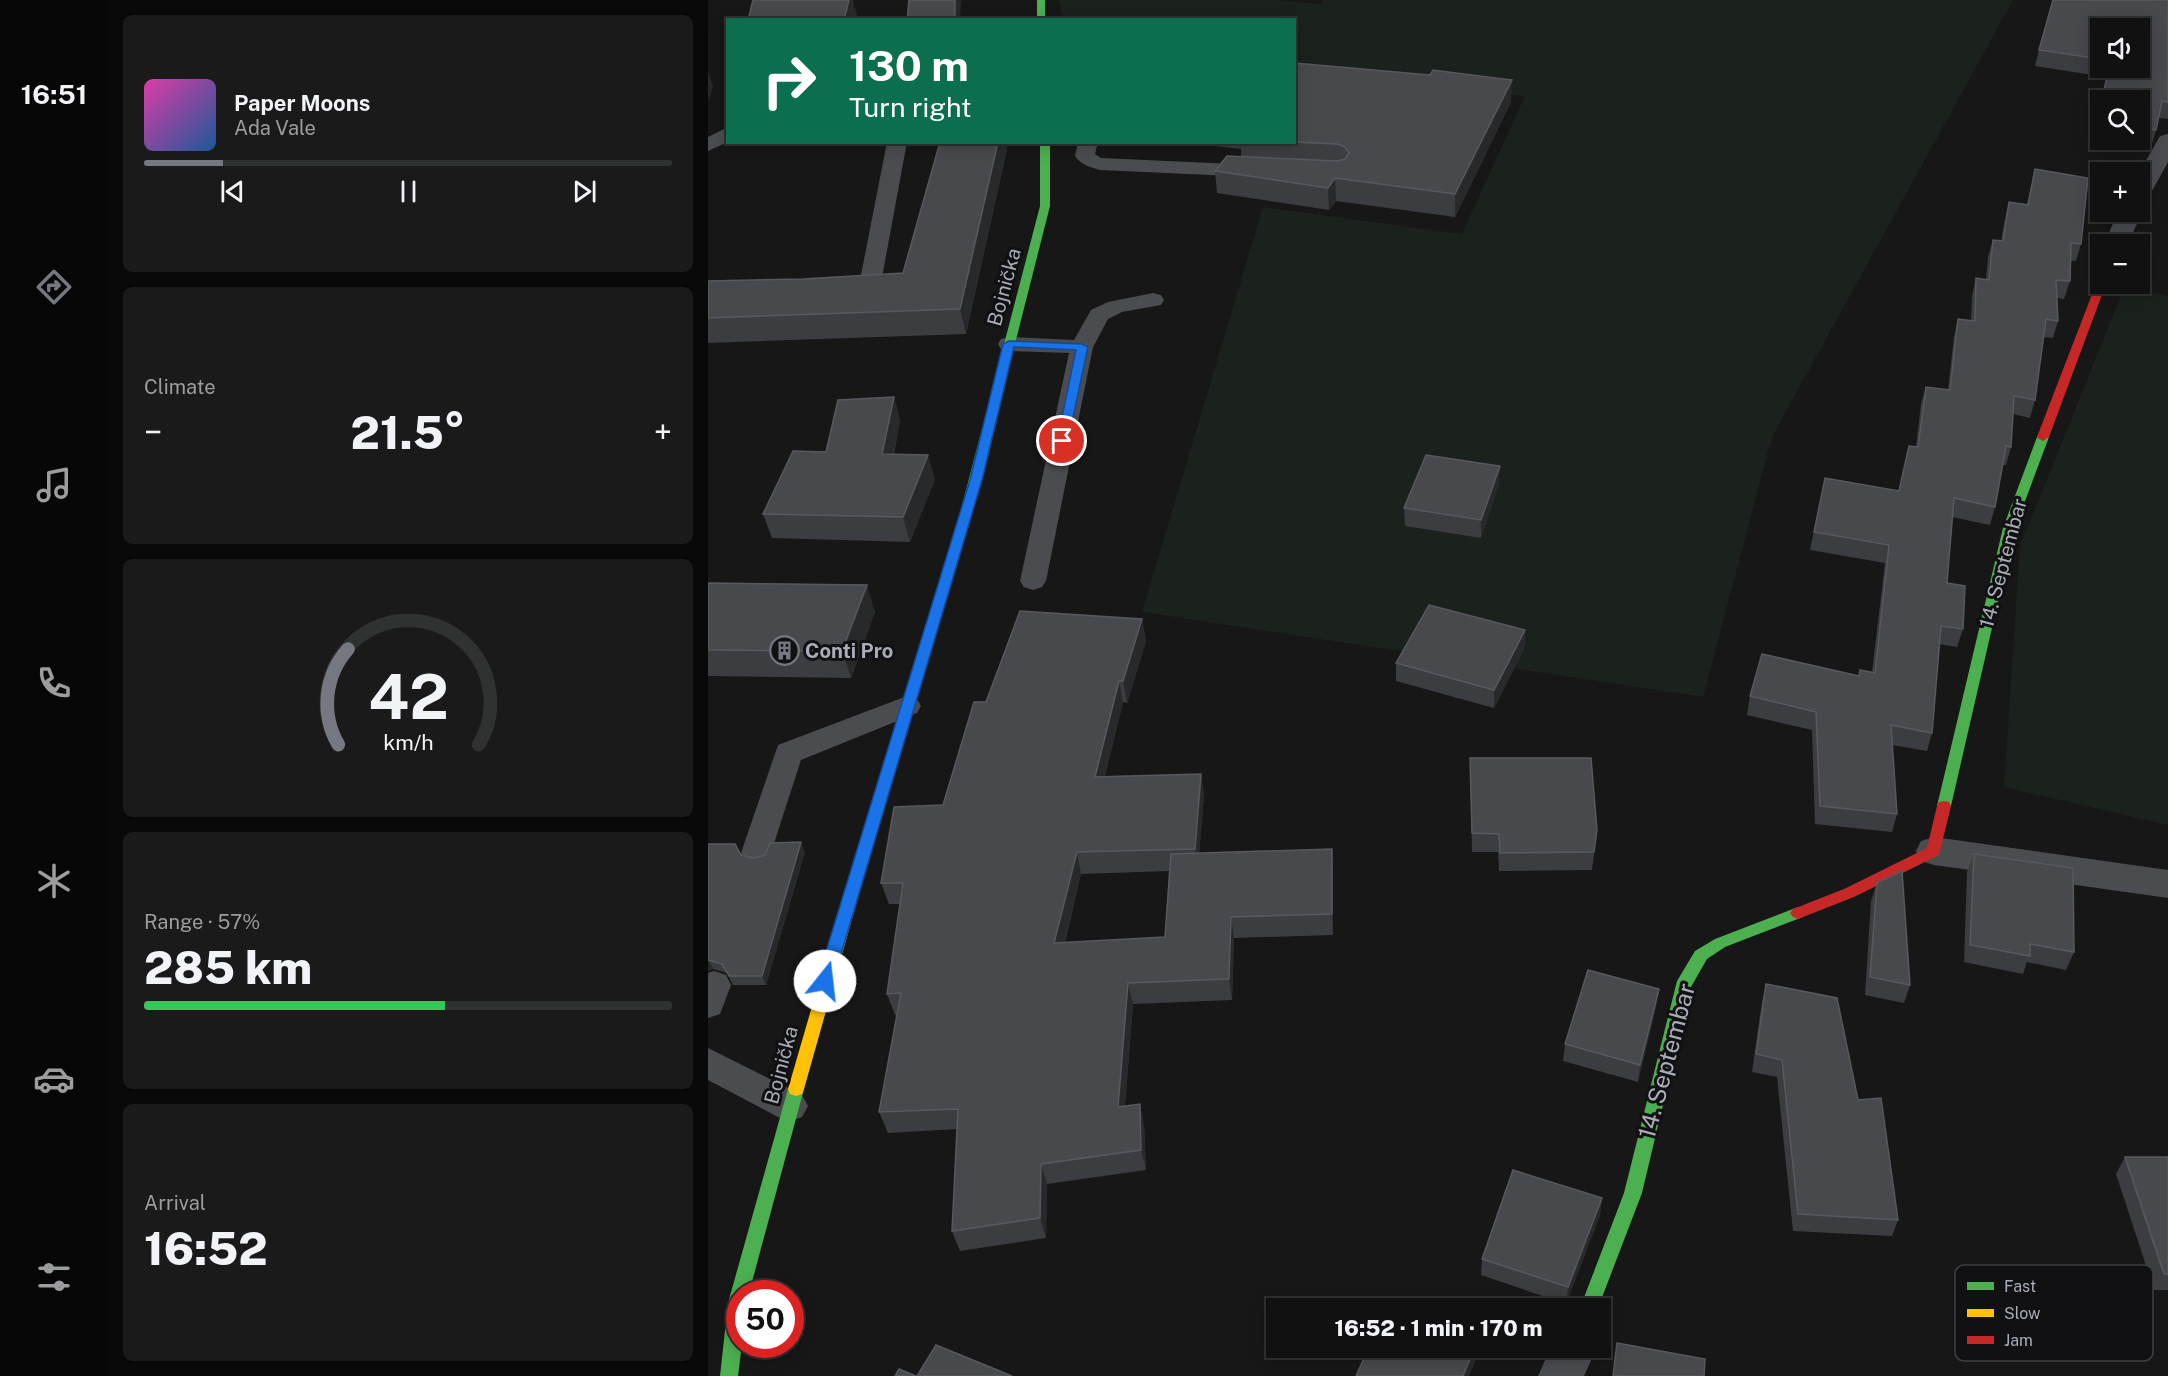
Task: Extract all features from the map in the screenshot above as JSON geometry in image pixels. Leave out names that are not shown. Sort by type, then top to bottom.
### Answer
[{"type":"main road","points":[[1041,0],[1041,18]]},
{"type":"main road","name":"Bojnička","points":[[729,1376],[737,1303],[790,1106],[831,960],[976,480],[1045,206],[1045,144]]},
{"type":"main road","name":"14. Septembar","points":[[1594,1298],[1632,1193],[1683,986],[1701,955],[1720,943],[1849,893],[1934,851],[2009,528],[2097,294]]},
{"type":"street","points":[[2150,175],[2168,141]]},
{"type":"street","points":[[1934,851],[2168,884]]},
{"type":"street","points":[[1561,1376],[1569,1358]]},
{"type":"lane","points":[[708,145],[726,134]]},
{"type":"lane","points":[[822,293],[852,291],[870,283],[897,144]]},
{"type":"lane","points":[[1088,144],[1085,156],[1101,164],[1279,172]]},
{"type":"lane","points":[[1033,581],[1082,347],[1099,315],[1116,308],[1152,300]]},
{"type":"lane","points":[[1009,344],[1082,347]]},
{"type":"lane","points":[[757,853],[788,753],[907,706]]},
{"type":"lane","points":[[708,1063],[790,1106]]},
{"type":"shaded area","points":[[1059,0],[1276,0],[1321,4],[1323,0],[2013,0],[1772,437],[1703,697],[1142,612],[1263,207],[1462,234],[1525,96],[1296,75],[1296,18],[1063,18]]},
{"type":"shaded area","points":[[2150,292],[2168,296],[2168,825],[2004,787],[2020,546],[2122,294],[2150,294]]},
{"type":"building","points":[[753,0],[849,0],[844,18],[748,18]]},
{"type":"building","points":[[909,0],[955,0],[955,18],[907,18]]},
{"type":"building","points":[[2053,0],[2168,0],[2168,102],[2162,101],[2156,130],[2150,129],[2150,90],[2104,90],[2107,78],[2150,78],[2150,18],[2090,18],[2090,58],[2039,50]]},
{"type":"building","points":[[1296,63],[1430,75],[1433,70],[1512,80],[1455,194],[1335,178],[1328,188],[1215,171],[1227,156],[1337,161],[1345,159],[1349,153],[1345,147],[1337,144],[1296,142]]},
{"type":"building","points":[[939,144],[998,144],[960,309],[708,318],[708,281],[803,279],[903,273]]},
{"type":"building","points":[[2035,169],[2088,178],[2081,244],[2071,243],[2070,281],[2056,280],[2058,321],[2046,319],[2035,400],[2014,396],[2011,447],[2006,446],[1995,507],[1954,498],[1947,583],[1965,586],[1963,629],[1941,626],[1932,733],[1891,725],[1897,814],[1820,806],[1816,712],[1750,696],[1762,654],[1859,676],[1860,670],[1875,673],[1889,545],[1814,532],[1825,478],[1899,491],[1909,446],[1918,447],[1926,387],[1950,390],[1958,319],[1975,321],[1976,278],[1989,280],[1993,240],[2003,241],[2009,202],[2028,205]]},
{"type":"building","points":[[894,397],[882,454],[928,455],[903,517],[763,514],[793,451],[826,452],[838,400]]},
{"type":"building","points":[[1426,455],[1500,466],[1481,520],[1404,508]]},
{"type":"building","points":[[708,583],[867,585],[842,651],[708,650]]},
{"type":"building","points":[[1429,605],[1525,630],[1494,690],[1396,663]]},
{"type":"building","points":[[1020,611],[1142,619],[1123,681],[1119,681],[1095,777],[1201,774],[1195,849],[1077,852],[1054,943],[1165,937],[1171,854],[1332,849],[1332,914],[1231,917],[1229,979],[1128,983],[1118,1107],[1140,1104],[1141,1150],[1041,1164],[1040,1218],[952,1231],[958,1109],[879,1112],[901,993],[887,994],[903,883],[881,883],[894,807],[943,805],[974,702],[986,702]]},
{"type":"building","points":[[1470,758],[1591,758],[1597,830],[1594,852],[1500,853],[1499,834],[1472,833]]},
{"type":"building","points":[[801,842],[762,976],[729,976],[722,964],[708,960],[708,844],[735,844],[741,855],[754,858],[765,855],[770,843]]},
{"type":"building","points":[[1974,854],[2073,868],[2074,952],[2030,944],[2030,956],[1970,945]]},
{"type":"building","points":[[1902,871],[1910,985],[1870,977],[1877,883]]},
{"type":"building","points":[[1588,970],[1659,989],[1640,1065],[1565,1044]]},
{"type":"building","points":[[1766,984],[1837,998],[1858,1100],[1881,1098],[1898,1220],[1798,1214],[1782,1060],[1756,1054]]},
{"type":"building","points":[[2125,1157],[2168,1157],[2168,1274],[2164,1274]]},
{"type":"building","points":[[1513,1170],[1602,1198],[1568,1287],[1482,1259]]},
{"type":"building","points":[[1617,1343],[1705,1359],[1704,1376],[1613,1376]]},
{"type":"building","points":[[936,1345],[1012,1376],[917,1376]]},
{"type":"building","points":[[1364,1358],[1470,1358],[1463,1376],[1356,1376]]},
{"type":"building","points":[[899,1369],[916,1376],[895,1376]]},
{"type":"traffic: fast","points":[[1041,0],[1041,18]]},
{"type":"traffic: fast","points":[[964,521],[1045,206],[1045,144]]},
{"type":"traffic: fast","points":[[1944,806],[2009,528],[2043,437]]},
{"type":"traffic: fast","points":[[1593,1298],[1633,1193],[1683,986],[1701,955],[1720,943],[1798,913]]},
{"type":"traffic: fast","points":[[729,1376],[737,1303],[796,1089]]},
{"type":"traffic: slow","points":[[796,1089],[865,848]]},
{"type":"traffic: jam","points":[[2043,437],[2097,294]]},
{"type":"traffic: jam","points":[[865,848],[964,521]]},
{"type":"traffic: jam","points":[[1798,913],[1849,893],[1934,851],[1944,806]]},
{"type":"place","name":"Conti Pro","points":[[784,651]]},
{"type":"route","points":[[825,981],[976,480],[1009,344],[1082,347],[1062,441]]}]
